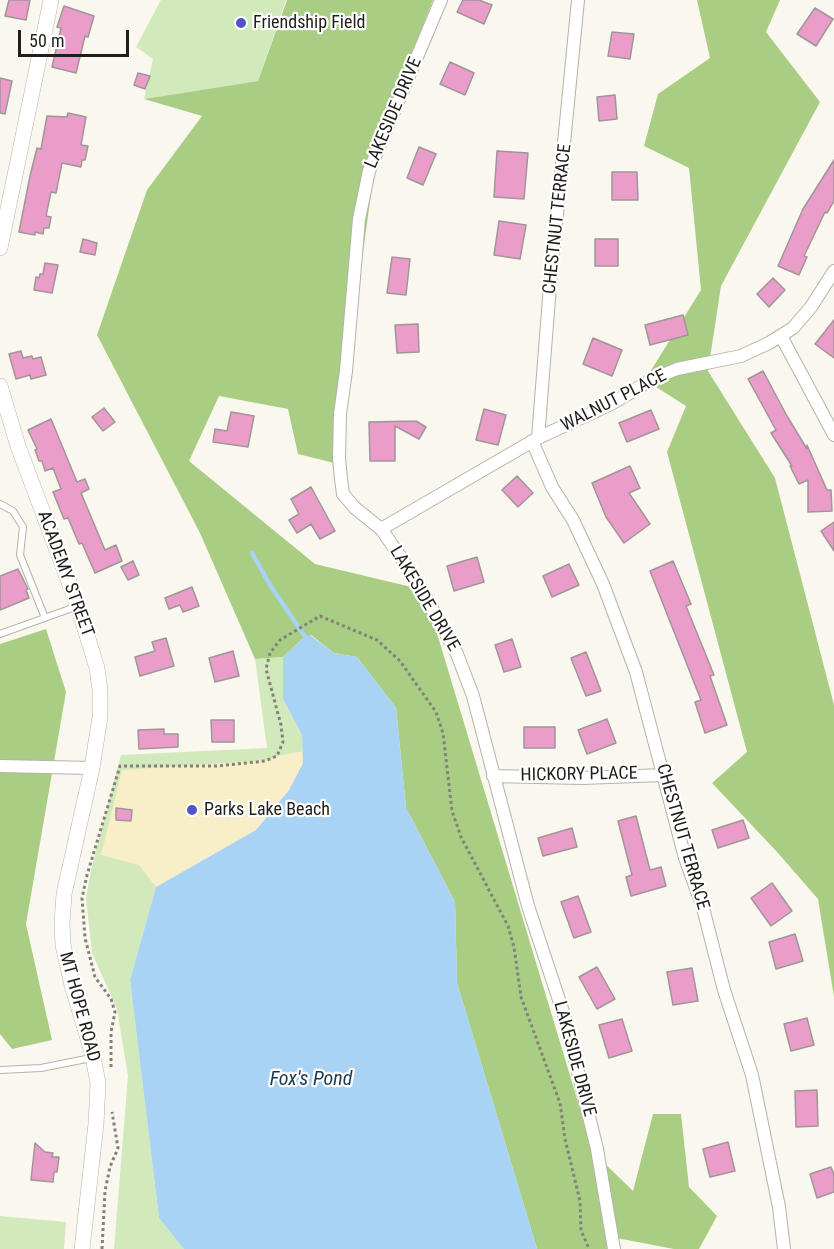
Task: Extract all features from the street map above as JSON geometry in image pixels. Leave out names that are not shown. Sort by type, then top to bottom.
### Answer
[{"type":"street","points":[[0,248],[51,0]]},
{"type":"street","name":"LAKESIDE DRIVE","points":[[441,0],[369,171],[359,219],[346,371],[340,414],[339,458],[343,494],[355,508],[381,529],[414,576],[457,654],[473,696],[528,906],[564,1015],[597,1149],[614,1249]]},
{"type":"street","name":"CHESTNUT TERRACE","points":[[578,0],[535,440],[552,487],[573,520],[619,620],[642,692],[685,858],[703,908],[724,990],[752,1075],[779,1207],[784,1249]]},
{"type":"street","name":"WALNUT PLACE","points":[[381,529],[535,440],[610,404],[653,379],[677,369],[741,356],[770,344],[793,328],[811,308],[834,271]]},
{"type":"street","points":[[781,336],[834,435]]},
{"type":"street","name":"ACADEMY STREET","points":[[0,386],[18,446],[78,606],[97,668],[100,717],[92,768]]},
{"type":"street","points":[[0,766],[92,768]]},
{"type":"street","name":"MT HOPE ROAD","points":[[82,1249],[96,1124],[98,1083],[63,945],[62,923],[64,894],[92,768]]},
{"type":"street","name":"HICKORY PLACE","points":[[494,776],[582,778],[664,775]]},
{"type":"lane","points":[[0,504],[13,511],[22,527],[20,555],[45,618]]},
{"type":"lane","points":[[0,634],[78,606]]},
{"type":"lane","points":[[0,1070],[41,1068],[93,1058]]},
{"type":"path","points":[[82,898],[120,766],[217,766],[266,761],[277,756],[283,742],[282,733],[266,669],[270,653],[280,640],[320,616],[376,640],[400,661],[436,712],[443,733],[452,811],[461,837],[508,926],[514,947],[521,997],[560,1103],[565,1139],[580,1202],[581,1230],[589,1249]]},
{"type":"green space","points":[[161,0],[286,0],[258,81],[144,99],[153,59],[136,47]]},
{"type":"green space","points":[[287,0],[433,0],[379,136],[334,463],[298,454],[288,409],[219,396],[189,461],[315,564],[424,590],[593,1152],[633,1191],[653,1114],[681,1114],[689,1187],[717,1216],[699,1249],[674,1249],[611,1237],[612,1249],[537,1249],[457,983],[455,902],[406,808],[396,708],[357,657],[334,653],[311,635],[301,640],[283,657],[255,659],[200,533],[97,335],[147,190],[202,116],[144,99],[258,81]]},
{"type":"green space","points":[[697,0],[780,0],[766,32],[820,102],[721,286],[708,371],[775,478],[834,705],[834,997],[818,899],[712,783],[747,752],[667,452],[686,406],[645,380],[701,290],[689,168],[644,146],[658,94],[710,58]]},
{"type":"green space","points":[[46,629],[66,692],[26,924],[52,1040],[12,1049],[0,1034],[0,644]]},
{"type":"green space","points":[[283,657],[283,699],[302,735],[303,763],[156,887],[130,980],[159,1218],[184,1249],[114,1249],[128,1076],[117,1009],[92,953],[86,898],[91,870],[121,755],[267,748],[255,659]]},
{"type":"green space","points":[[0,1216],[66,1222],[64,1249],[0,1249]]},
{"type":"sand","name":"Parks Lake Beach","points":[[304,751],[303,763],[289,790],[256,830],[156,887],[139,865],[101,855],[122,770],[268,760]]},
{"type":"water","name":"Fox's Pond","points":[[310,635],[334,653],[357,657],[396,708],[406,808],[455,902],[457,983],[537,1249],[184,1249],[159,1218],[130,980],[156,887],[256,830],[289,790],[303,763],[302,735],[283,699],[283,657],[301,640]]},
{"type":"building","points":[[9,0],[30,0],[26,20],[5,16]]},
{"type":"building","points":[[463,0],[479,0],[492,5],[484,24],[457,12]]},
{"type":"building","points":[[64,6],[94,16],[88,37],[85,36],[76,73],[52,67],[61,28],[57,27]]},
{"type":"building","points":[[815,8],[833,19],[816,46],[797,34]]},
{"type":"building","points":[[612,32],[634,34],[630,59],[608,56]]},
{"type":"building","points":[[450,62],[474,73],[465,95],[440,84]]},
{"type":"building","points":[[138,73],[150,76],[145,89],[134,85]]},
{"type":"building","points":[[0,78],[12,81],[5,114],[0,113]]},
{"type":"building","points":[[615,95],[617,119],[599,121],[597,97]]},
{"type":"building","points":[[68,113],[86,117],[81,145],[88,146],[85,160],[82,160],[81,167],[62,163],[56,193],[51,192],[46,216],[51,217],[49,228],[44,228],[43,234],[19,232],[30,176],[37,148],[41,149],[47,116],[67,117]]},
{"type":"building","points":[[419,147],[436,154],[423,185],[407,178]]},
{"type":"building","points":[[497,151],[528,153],[524,199],[494,197]]},
{"type":"building","points":[[834,160],[834,201],[827,213],[825,212],[804,256],[807,257],[799,275],[778,266],[803,209]]},
{"type":"building","points":[[612,172],[637,172],[638,200],[612,200]]},
{"type":"building","points":[[499,221],[526,225],[520,259],[494,255]]},
{"type":"building","points":[[83,239],[97,243],[95,255],[80,252]]},
{"type":"building","points":[[595,239],[618,239],[618,266],[595,266]]},
{"type":"building","points":[[392,257],[410,259],[406,295],[387,293]]},
{"type":"building","points":[[45,263],[58,265],[52,293],[34,290],[36,277],[39,278],[40,274],[43,274]]},
{"type":"building","points":[[773,278],[785,290],[769,307],[757,294]]},
{"type":"building","points":[[683,315],[688,335],[650,345],[645,325]]},
{"type":"building","points":[[834,320],[834,358],[815,344]]},
{"type":"building","points":[[418,324],[419,352],[397,353],[395,325]]},
{"type":"building","points":[[593,338],[622,350],[612,376],[583,364]]},
{"type":"building","points":[[21,351],[23,358],[41,357],[46,375],[31,379],[30,375],[16,379],[9,354]]},
{"type":"building","points":[[763,371],[807,449],[807,445],[827,490],[831,490],[832,511],[808,512],[808,480],[799,484],[790,466],[792,466],[771,433],[776,430],[748,379]]},
{"type":"building","points":[[104,408],[115,422],[103,431],[92,417]]},
{"type":"building","points":[[484,409],[506,415],[498,445],[476,440]]},
{"type":"building","points":[[651,410],[659,429],[627,442],[619,423]]},
{"type":"building","points":[[231,412],[254,416],[248,447],[213,442],[215,429],[227,431]]},
{"type":"building","points":[[51,419],[77,482],[85,479],[89,489],[81,493],[105,550],[116,545],[122,561],[95,573],[68,518],[64,519],[53,492],[61,489],[53,468],[45,471],[28,430]]},
{"type":"building","points":[[416,421],[426,427],[419,439],[395,426],[395,461],[370,461],[369,422]]},
{"type":"building","points":[[630,466],[640,488],[629,493],[650,524],[624,543],[606,517],[592,483]]},
{"type":"building","points":[[517,476],[533,493],[518,507],[502,490]]},
{"type":"building","points":[[311,487],[335,531],[320,539],[311,524],[297,533],[289,520],[299,514],[291,499]]},
{"type":"building","points":[[834,522],[834,551],[821,531]]},
{"type":"building","points":[[477,557],[484,582],[454,591],[447,566]]},
{"type":"building","points":[[133,561],[139,575],[128,580],[121,567]]},
{"type":"building","points":[[673,561],[691,604],[686,606],[714,675],[710,676],[727,725],[705,733],[695,702],[701,700],[650,571]]},
{"type":"building","points":[[569,564],[579,585],[552,597],[543,576]]},
{"type":"building","points":[[18,569],[28,589],[26,590],[29,598],[0,610],[0,576]]},
{"type":"building","points":[[192,587],[199,606],[183,612],[180,605],[169,609],[165,598]]},
{"type":"building","points":[[166,638],[174,666],[140,676],[135,657],[155,651],[152,642]]},
{"type":"building","points":[[512,639],[521,667],[504,672],[495,645]]},
{"type":"building","points":[[233,651],[239,676],[215,682],[209,658]]},
{"type":"building","points":[[586,652],[601,691],[586,696],[571,658]]},
{"type":"building","points":[[607,719],[616,743],[587,754],[578,730]]},
{"type":"building","points":[[211,720],[234,720],[234,742],[212,742]]},
{"type":"building","points":[[524,727],[555,727],[555,748],[524,748]]},
{"type":"building","points":[[164,729],[164,734],[178,734],[178,747],[139,749],[138,730]]},
{"type":"building","points":[[116,808],[132,810],[131,821],[116,820]]},
{"type":"building","points":[[636,816],[650,870],[661,867],[666,886],[631,896],[626,877],[632,875],[618,821]]},
{"type":"building","points":[[743,820],[749,838],[718,848],[712,830]]},
{"type":"building","points":[[572,828],[577,847],[543,856],[538,838]]},
{"type":"building","points":[[772,883],[792,911],[771,926],[751,898]]},
{"type":"building","points":[[578,896],[591,932],[574,938],[561,902]]},
{"type":"building","points":[[795,934],[803,961],[776,969],[769,942]]},
{"type":"building","points":[[597,967],[615,999],[597,1009],[579,977]]},
{"type":"building","points":[[692,968],[698,1001],[673,1005],[667,972]]},
{"type":"building","points":[[807,1018],[814,1045],[791,1051],[784,1024]]},
{"type":"building","points":[[622,1019],[632,1051],[609,1058],[599,1025]]},
{"type":"building","points":[[817,1090],[818,1126],[796,1127],[795,1091]]},
{"type":"building","points":[[728,1142],[735,1171],[710,1177],[703,1149]]},
{"type":"building","points":[[35,1143],[45,1152],[53,1153],[52,1157],[59,1157],[53,1182],[31,1180]]},
{"type":"building","points":[[831,1167],[834,1175],[834,1192],[817,1198],[810,1174]]},
{"type":"waterway","points":[[252,553],[270,585],[306,638]]},
{"type":"place","name":"Friendship Field","points":[[241,23]]},
{"type":"place","name":"Parks Lake Beach","points":[[192,810]]}]
